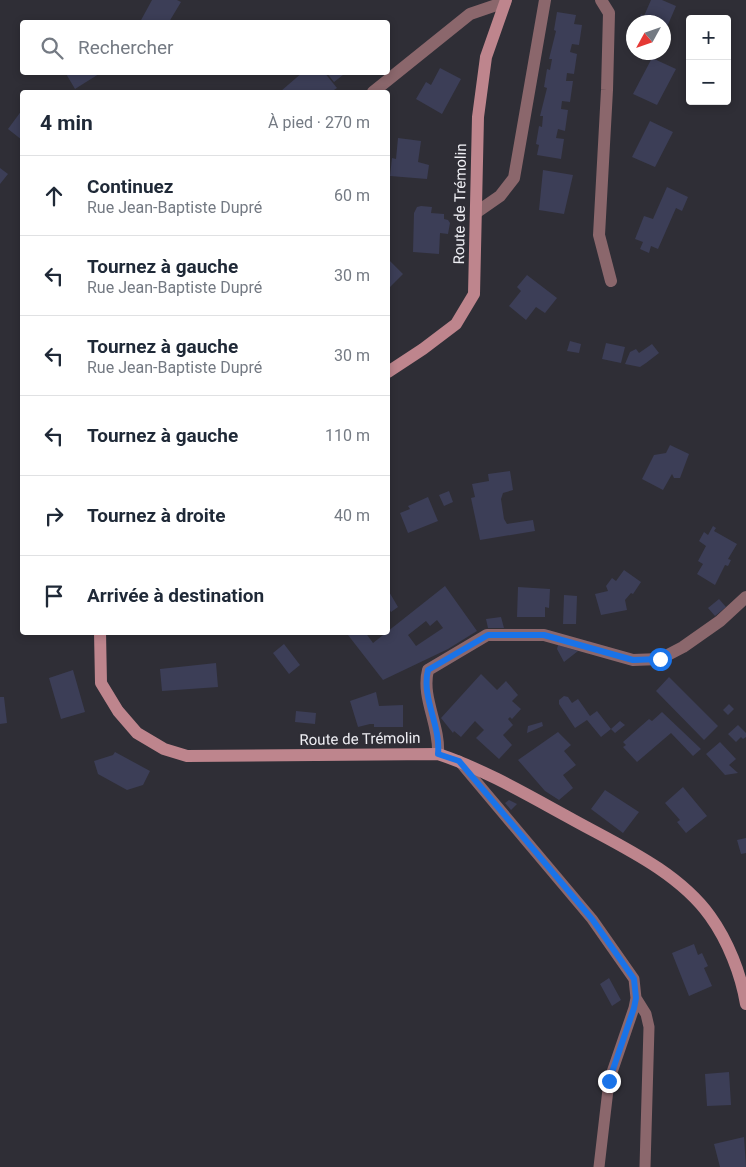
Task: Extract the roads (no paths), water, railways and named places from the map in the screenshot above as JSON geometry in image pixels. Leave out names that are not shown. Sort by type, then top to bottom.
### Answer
[{"type":"street","points":[[477,212],[500,196],[514,178],[545,0]]},
{"type":"street","points":[[600,0],[609,13],[599,235],[611,280]]},
{"type":"street","points":[[375,90],[470,14],[505,1]]},
{"type":"street","name":"Route de Trémolin","points":[[390,371],[456,324],[474,294],[478,118],[486,57],[505,1]]},
{"type":"street","points":[[438,754],[439,739],[425,684],[428,670],[488,635],[544,635],[633,660],[660,659],[683,647],[720,621],[746,597]]},
{"type":"street","name":"Route de Trémolin","points":[[100,635],[101,683],[118,711],[137,733],[164,749],[187,756],[438,754],[459,761],[521,792],[635,854],[680,884],[710,916],[732,956],[746,1004]]},
{"type":"lane","points":[[459,761],[592,919],[634,979],[636,998],[609,1081],[599,1167]]},
{"type":"lane","points":[[636,998],[646,1014],[649,1027],[646,1167]]}]
